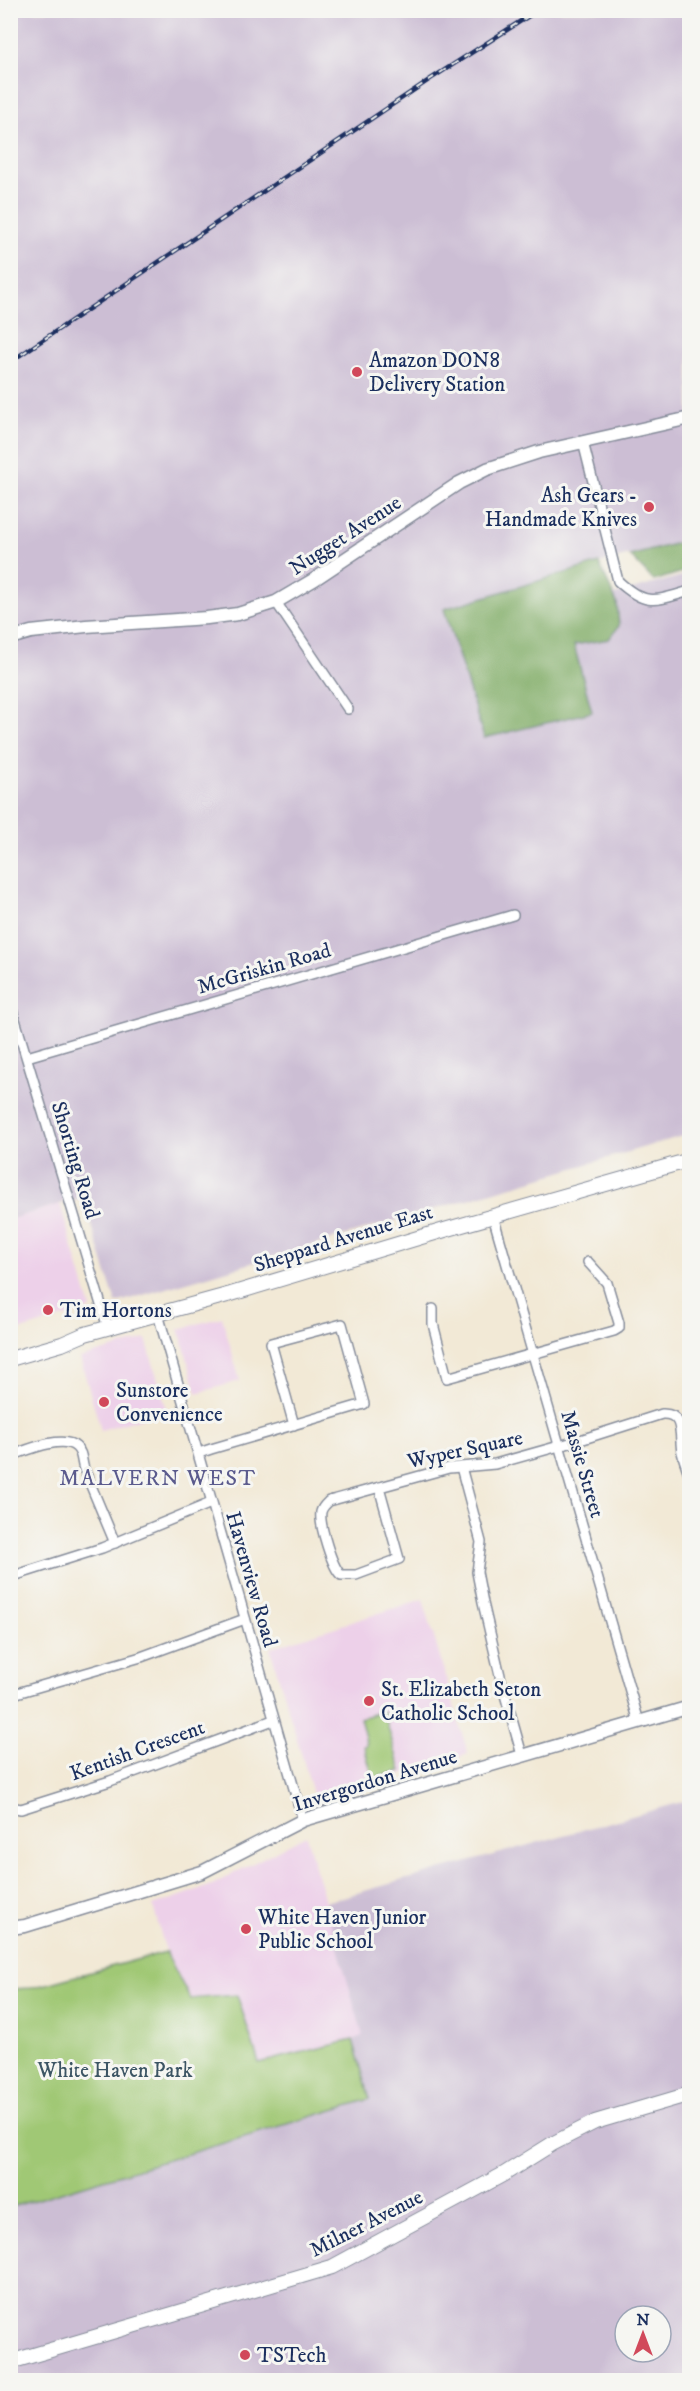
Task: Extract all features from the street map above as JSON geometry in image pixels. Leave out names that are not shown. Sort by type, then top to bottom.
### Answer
[{"type":"main road","name":"Sheppard Avenue East","points":[[10,1359],[108,1328],[690,1160]]},
{"type":"main road","name":"Milner Avenue","points":[[10,2362],[332,2267],[595,2122],[690,2094]]},
{"type":"street","name":"Nugget Avenue","points":[[10,638],[31,632],[86,626],[238,614],[276,602],[315,579],[459,483],[509,461],[690,418]]},
{"type":"street","points":[[583,442],[618,580],[634,595],[651,601],[690,591]]},
{"type":"street","points":[[276,602],[348,709]]},
{"type":"street","name":"McGriskin Road","points":[[27,1057],[513,915]]},
{"type":"street","name":"Shorting Road","points":[[10,1002],[108,1328]]},
{"type":"street","name":"Massie Street","points":[[493,1216],[639,1722]]},
{"type":"street","points":[[433,1309],[433,1324],[447,1378],[619,1328],[607,1283],[588,1262]]},
{"type":"street","name":"Havenview Road","points":[[158,1314],[303,1820]]},
{"type":"street","points":[[199,1453],[294,1425],[364,1404],[342,1324],[271,1344],[294,1425]]},
{"type":"street","name":"Wyper Square","points":[[380,1487],[399,1558],[356,1575],[341,1575],[335,1569],[321,1512],[329,1501],[449,1468],[495,1464],[662,1414],[671,1414],[678,1420],[682,1450],[690,1476]]},
{"type":"street","points":[[10,1456],[52,1443],[67,1442],[74,1445],[82,1456],[84,1469],[115,1543]]},
{"type":"street","points":[[461,1467],[481,1542],[477,1572],[483,1603],[522,1755]]},
{"type":"street","points":[[10,1577],[115,1543],[212,1503]]},
{"type":"street","points":[[10,1695],[141,1657],[245,1619]]},
{"type":"street","name":"Invergordon Avenue","points":[[10,1928],[202,1872],[303,1820],[690,1707]]},
{"type":"street","name":"Kentish Crescent","points":[[10,1807],[21,1809],[111,1781],[273,1720]]},
{"type":"shaded area","points":[[10,11],[689,11],[689,540],[599,563],[444,609],[485,738],[559,610],[689,574],[689,1134],[116,1303],[83,1197],[11,1219]]},
{"type":"shaded area","points":[[60,1204],[91,1309],[11,1333],[11,1219]]},
{"type":"shaded area","points":[[222,1317],[240,1381],[197,1393],[179,1329]]},
{"type":"shaded area","points":[[146,1339],[167,1411],[101,1430],[80,1358]]},
{"type":"shaded area","name":"St. Elizabeth Seton Catholic School","points":[[423,1599],[468,1754],[315,1800],[270,1648]]},
{"type":"shaded area","points":[[689,1800],[689,2380],[11,2380],[11,2207],[369,2099],[353,2040],[363,2036],[325,1902]]},
{"type":"shaded area","name":"White Haven Junior Public School","points":[[306,1835],[364,2037],[259,2063],[237,1995],[190,1999],[166,1952],[153,1906],[212,1885]]},
{"type":"green space","points":[[689,540],[689,570],[654,581],[630,556]]},
{"type":"green space","points":[[599,563],[617,603],[619,626],[609,639],[574,645],[592,712],[484,738],[444,609]]},
{"type":"green space","points":[[383,1711],[401,1771],[373,1778],[364,1746],[367,1745],[360,1718]]},
{"type":"green space","name":"White Haven Park","points":[[166,1952],[190,1999],[237,1995],[259,2063],[353,2040],[370,2099],[11,2207],[11,1989],[31,1988]]},
{"type":"railway","points":[[10,362],[429,80],[538,10]]},
{"type":"place","name":"Amazon DON8 Delivery Station","points":[[357,372]]},
{"type":"place","name":"Ash Gears - Handmade Knives","points":[[649,507]]},
{"type":"place","name":"Tim Hortons","points":[[48,1310]]},
{"type":"place","name":"Sunstore Convenience","points":[[104,1402]]},
{"type":"place","name":"St. Elizabeth Seton Catholic School","points":[[369,1701]]},
{"type":"place","name":"White Haven Junior Public School","points":[[246,1929]]},
{"type":"place","name":"TSTech","points":[[245,2355]]},
{"type":"district","name":"MALVERN WEST","points":[[158,1477]]}]
